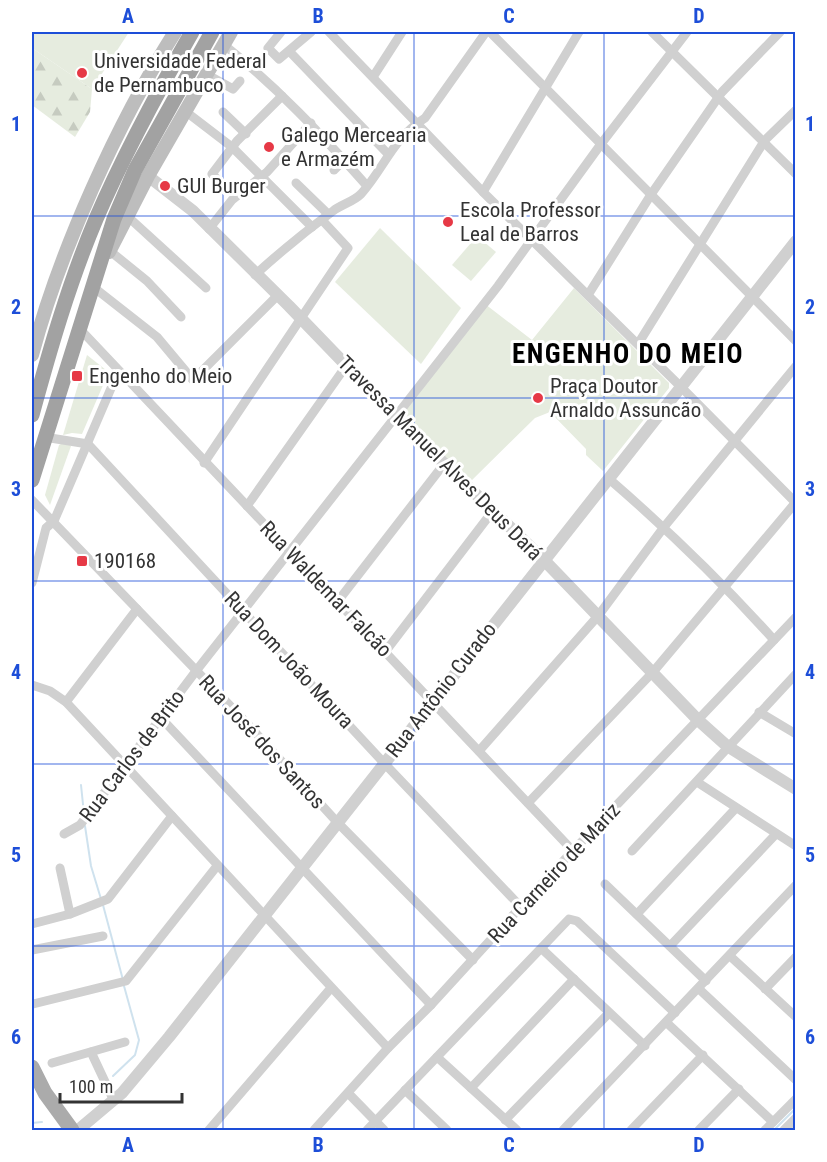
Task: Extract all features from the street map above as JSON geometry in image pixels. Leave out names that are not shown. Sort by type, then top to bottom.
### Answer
[{"type":"highway","points":[[32,415],[51,345],[96,219],[127,152],[192,32]]},
{"type":"highway","points":[[32,480],[78,327],[135,170],[213,32]]},
{"type":"main road","points":[[32,355],[54,285],[80,222],[130,113],[175,32]]},
{"type":"main road","points":[[104,257],[231,32]]},
{"type":"main road","points":[[32,1067],[45,1093],[72,1131]]},
{"type":"street","points":[[275,34],[268,49],[280,59],[311,32]]},
{"type":"street","points":[[329,32],[483,192],[795,502],[653,672],[528,803]]},
{"type":"street","points":[[373,77],[402,32]]},
{"type":"street","points":[[255,275],[325,217],[356,198],[367,186],[387,153],[416,123],[425,118],[488,32],[652,193],[795,341]]},
{"type":"street","points":[[483,192],[579,32]]},
{"type":"street","points":[[652,32],[795,174]]},
{"type":"street","name":"Rua Carlos de Brito","points":[[64,834],[80,825],[196,671],[396,417],[687,32]]},
{"type":"street","points":[[588,295],[652,193],[719,97],[780,32]]},
{"type":"street","points":[[223,44],[257,71],[311,123],[367,186]]},
{"type":"street","points":[[290,52],[387,153]]},
{"type":"street","points":[[206,74],[234,89],[240,81]]},
{"type":"street","points":[[218,180],[212,175],[232,147],[282,96]]},
{"type":"street","points":[[638,344],[764,143],[795,110]]},
{"type":"street","points":[[185,111],[232,147],[312,227]]},
{"type":"street","points":[[223,112],[246,134]]},
{"type":"street","points":[[209,229],[232,200],[262,177],[311,123]]},
{"type":"street","points":[[334,170],[344,160]]},
{"type":"street","points":[[276,162],[285,170]]},
{"type":"street","name":"Travessa Manuel Alves Deus Dará","points":[[148,176],[187,206],[278,295],[396,417],[543,559],[698,720],[727,746],[795,789]]},
{"type":"street","points":[[204,463],[348,247],[297,183]]},
{"type":"street","points":[[126,215],[206,288]]},
{"type":"street","name":"Rua Antônio Curado","points":[[78,1131],[114,1101],[169,1036],[795,241]]},
{"type":"street","points":[[104,257],[147,281],[181,317]]},
{"type":"street","points":[[92,286],[157,337],[194,380],[278,295]]},
{"type":"street","name":"Rua Waldemar Falcão","points":[[78,327],[118,372],[574,852]]},
{"type":"street","points":[[247,506],[346,366]]},
{"type":"street","points":[[479,751],[598,616],[664,527],[795,366]]},
{"type":"street","points":[[32,583],[46,528],[54,520],[118,372]]},
{"type":"street","points":[[44,437],[88,444]]},
{"type":"street","name":"Rua Dom João Moura","points":[[88,444],[521,907]]},
{"type":"street","points":[[338,601],[444,464]]},
{"type":"street","points":[[608,478],[664,527],[726,587],[774,640]]},
{"type":"street","name":"Rua José dos Santos","points":[[32,500],[54,520],[337,822],[473,960]]},
{"type":"street","points":[[386,652],[492,512]]},
{"type":"street","points":[[66,702],[137,609]]},
{"type":"street","name":"Rua Carneiro de Mariz","points":[[314,1131],[388,1048],[795,617]]},
{"type":"street","points":[[632,851],[795,674]]},
{"type":"street","points":[[32,685],[50,691],[66,702],[124,767],[388,1048]]},
{"type":"street","points":[[759,712],[795,734]]},
{"type":"street","points":[[161,718],[431,1005]]},
{"type":"street","points":[[697,782],[795,846]]},
{"type":"street","points":[[637,914],[736,808]]},
{"type":"street","points":[[32,924],[70,914],[108,899],[171,816]]},
{"type":"street","points":[[670,946],[776,834]]},
{"type":"street","points":[[33,1004],[123,983],[217,866]]},
{"type":"street","points":[[60,868],[70,914]]},
{"type":"street","points":[[605,884],[706,981]]},
{"type":"street","points":[[563,1131],[795,885]]},
{"type":"street","points":[[367,1131],[571,918],[577,921],[675,1013]]},
{"type":"street","points":[[32,950],[103,936]]},
{"type":"street","points":[[542,949],[645,1046]]},
{"type":"street","points":[[730,956],[795,1017]]},
{"type":"street","points":[[765,989],[795,957]]},
{"type":"street","points":[[471,1088],[574,979]]},
{"type":"street","points":[[209,1131],[331,988]]},
{"type":"street","points":[[699,989],[795,1080]]},
{"type":"street","points":[[505,1120],[609,1013]]},
{"type":"street","points":[[667,1023],[773,1122]]},
{"type":"street","points":[[52,1063],[125,1042]]},
{"type":"street","points":[[91,1052],[114,1101]]},
{"type":"street","points":[[631,1131],[703,1055]]},
{"type":"street","points":[[437,1057],[517,1131]]},
{"type":"street","points":[[699,1131],[739,1089]]},
{"type":"street","points":[[405,1090],[447,1131]]},
{"type":"street","points":[[349,1094],[384,1131]]},
{"type":"street","points":[[765,1131],[795,1099]]},
{"type":"street","points":[[784,1131],[795,1118]]},
{"type":"green space","points":[[35,32],[129,32],[92,89],[32,48],[32,37]]},
{"type":"green space","points":[[32,48],[92,89],[90,112],[75,137],[32,105]]},
{"type":"green space","points":[[380,228],[461,308],[421,364],[335,282]]},
{"type":"green space","points":[[477,236],[496,252],[471,281],[452,265]]},
{"type":"green space","name":"Praça Doutor Arnaldo Assuncão","points":[[574,288],[669,383],[669,388],[603,471],[586,455],[586,449],[550,412],[535,418],[469,483],[402,415],[485,304],[532,340]]},
{"type":"green space","points":[[87,355],[106,370],[107,376],[82,434],[63,435]]},
{"type":"green space","points":[[65,442],[71,446],[50,505],[45,495],[59,445]]},
{"type":"waterway","points":[[81,785],[84,814]]},
{"type":"waterway","points":[[85,826],[91,866],[101,899]]},
{"type":"waterway","points":[[103,905],[123,980]]},
{"type":"waterway","points":[[113,1076],[135,1055],[139,1040],[124,986]]},
{"type":"waterway","points":[[774,1130],[796,1108]]},
{"type":"waterway","points":[[32,1123],[42,1122]]},
{"type":"place","name":"Universidade Federal de Pernambuco","points":[[82,73]]},
{"type":"place","name":"Galego Mercearia e Armazém","points":[[269,147]]},
{"type":"place","name":"GUI Burger","points":[[165,186]]},
{"type":"place","name":"Escola Professor Leal de Barros","points":[[448,222]]},
{"type":"place","name":"Engenho do Meio","points":[[77,376]]},
{"type":"place","name":"Praça Doutor Arnaldo Assuncão","points":[[538,398]]},
{"type":"place","name":"190168","points":[[82,561]]},
{"type":"district","name":"ENGENHO DO MEIO","points":[[628,354]]}]
